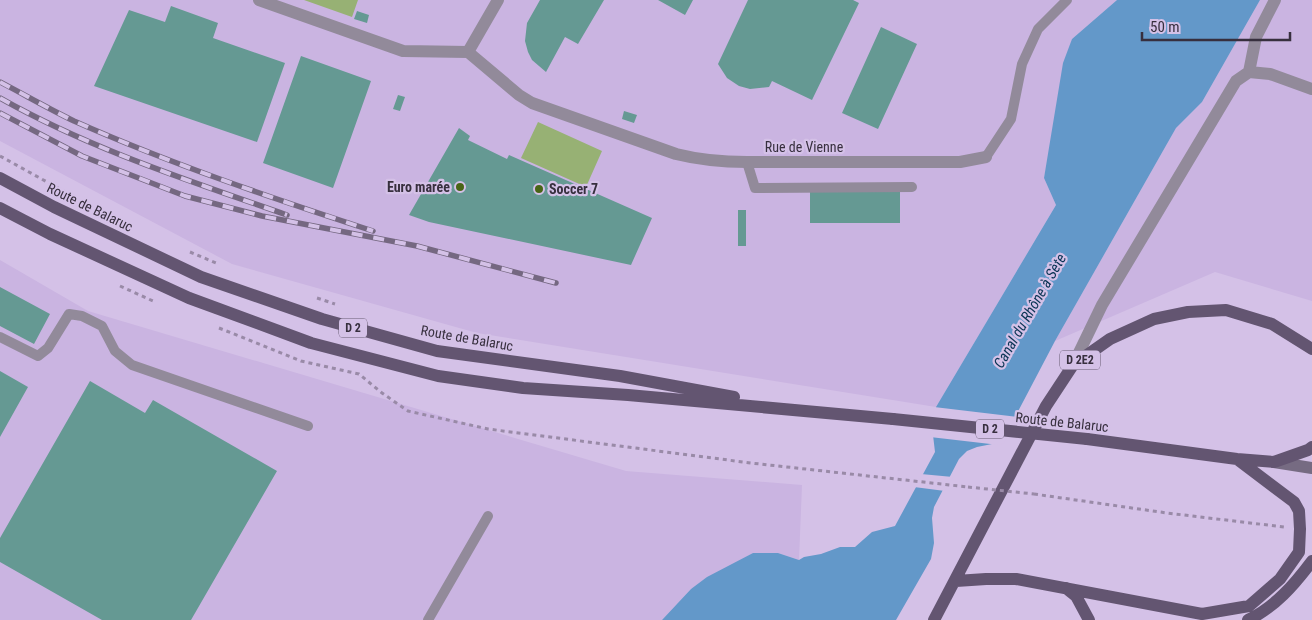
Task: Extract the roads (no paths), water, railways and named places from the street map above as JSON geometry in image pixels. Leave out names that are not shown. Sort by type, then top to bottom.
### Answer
[{"type":"main road","name":"Route de Balaruc","points":[[0,178],[54,207],[201,277],[322,319],[437,351],[620,376],[808,410]]},
{"type":"main road","name":"Route de Balaruc","points":[[0,208],[50,234],[189,298],[311,343],[438,376],[523,388],[808,410],[1087,439],[1312,468]]},
{"type":"main road","name":"D 2E2","points":[[934,620],[1046,406],[1073,365],[1110,339],[1154,319],[1188,312],[1226,310],[1272,324],[1312,349]]},
{"type":"main road","points":[[1274,462],[1312,447]]},
{"type":"main road","points":[[956,581],[986,578],[1016,579],[1202,614],[1249,606],[1280,579],[1299,552],[1299,511],[1294,502],[1238,459]]},
{"type":"main road","points":[[1248,620],[1264,613],[1294,585],[1312,561]]},
{"type":"main road","points":[[1065,587],[1076,596],[1088,620]]},
{"type":"street","points":[[259,0],[403,51],[468,52],[498,0]]},
{"type":"street","points":[[1249,72],[1256,37],[1276,0]]},
{"type":"street","name":"Rue de Vienne","points":[[468,52],[519,95],[532,103],[676,154],[712,162],[960,162],[986,157]]},
{"type":"street","points":[[1073,365],[1102,305],[1236,81],[1249,72],[1270,74],[1312,89]]},
{"type":"lane","name":"Rue de Vienne","points":[[986,157],[1011,119],[1022,64],[1038,29],[1067,0]]},
{"type":"lane","points":[[747,162],[755,188],[912,187]]},
{"type":"lane","points":[[0,337],[38,356],[48,348],[69,314],[82,316],[102,326],[115,351],[132,365],[308,426]]},
{"type":"lane","points":[[428,620],[488,516]]},
{"type":"water","name":"Canal du Rhône à Sète","points":[[1117,0],[1260,0],[1202,102],[1176,128],[1055,341],[1002,442],[977,447],[967,451],[959,459],[934,507],[932,518],[934,543],[931,559],[896,620],[662,620],[691,589],[707,577],[753,553],[778,553],[799,560],[840,547],[855,547],[872,532],[895,526],[935,452],[933,435],[936,407],[1056,205],[1044,178],[1063,63],[1072,39]]},
{"type":"railway","points":[[0,82],[55,112],[147,152],[373,231]]},
{"type":"railway","points":[[0,98],[69,133],[141,163],[287,215]]},
{"type":"railway","points":[[0,113],[82,156],[185,196],[262,216],[417,246],[556,283]]},
{"type":"place","name":"Euro marée","points":[[460,187]]},
{"type":"place","name":"Soccer 7","points":[[539,189]]}]
